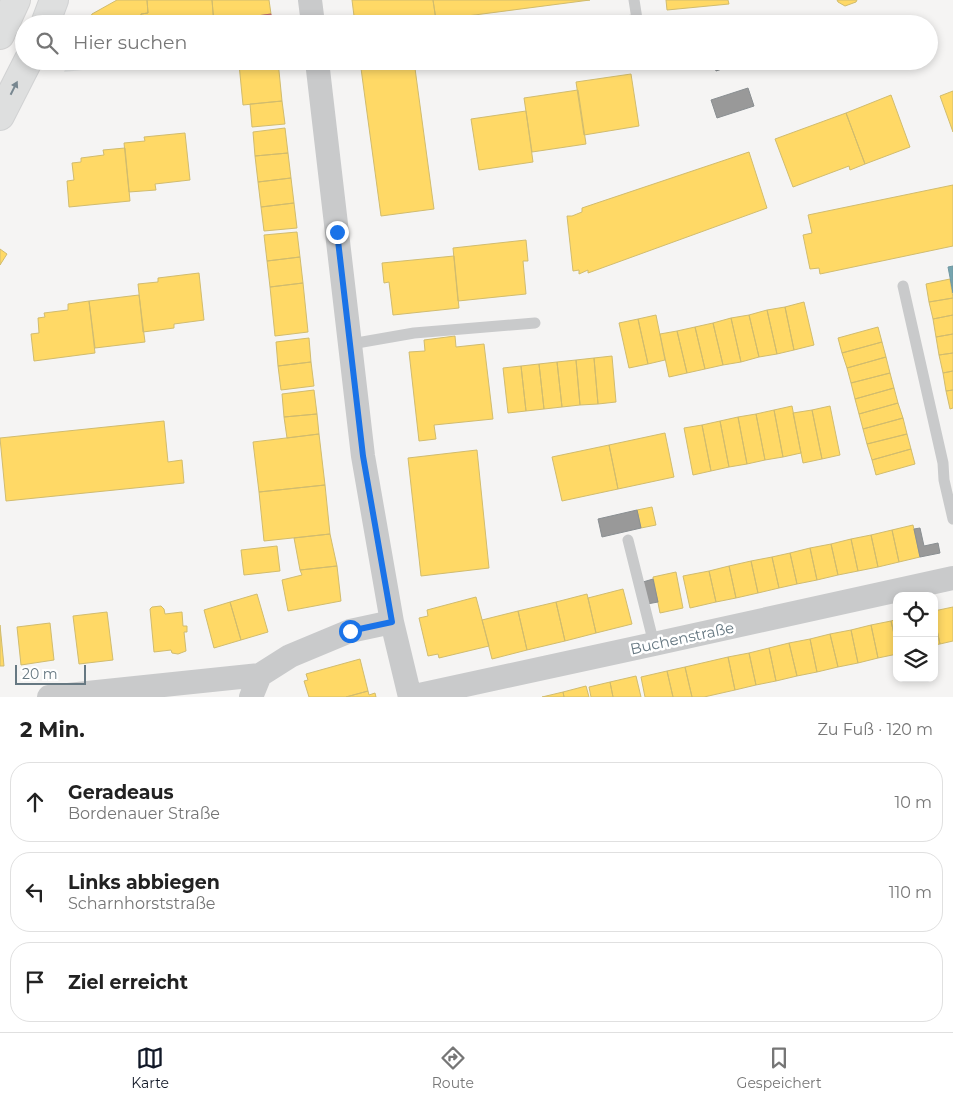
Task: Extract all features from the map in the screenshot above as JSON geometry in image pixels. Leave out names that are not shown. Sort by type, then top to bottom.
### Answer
[{"type":"main road","points":[[0,35],[16,0]]},
{"type":"main road","points":[[21,0],[28,15]]},
{"type":"main road","points":[[48,15],[54,0]]},
{"type":"main road","points":[[0,116],[23,70]]},
{"type":"street","points":[[310,0],[311,15]]},
{"type":"street","points":[[318,70],[363,456],[392,622],[410,697]]},
{"type":"street","name":"Buchenstraße","points":[[410,697],[953,578]]},
{"type":"street","points":[[49,697],[260,675],[290,656],[350,631],[392,622]]},
{"type":"street","points":[[251,697],[260,675]]},
{"type":"lane","points":[[634,0],[636,15]]},
{"type":"lane","points":[[903,286],[944,463],[944,480],[953,519]]},
{"type":"lane","points":[[351,344],[414,334],[535,323]]},
{"type":"lane","points":[[628,540],[654,644]]},
{"type":"shaded area","points":[[65,70],[83,70],[64,72]]},
{"type":"building: Wohnen","points":[[117,0],[147,0],[148,13],[141,15],[92,14]]},
{"type":"building: Wohnen","points":[[147,0],[212,0],[213,15],[141,15],[148,13]]},
{"type":"building: Wohnen","points":[[212,0],[269,0],[271,14],[264,15],[213,15]]},
{"type":"building: Wohnen","points":[[352,0],[433,0],[435,15],[354,15]]},
{"type":"building: Wohnen","points":[[433,0],[590,0],[474,15],[435,15]]},
{"type":"building: Wohnen","points":[[666,0],[728,0],[729,4],[667,10]]},
{"type":"building: Wohnen","points":[[837,0],[857,0],[845,6]]},
{"type":"building: Wohnen","points":[[240,70],[279,70],[282,101],[243,105]]},
{"type":"building: Wohnen","points":[[361,70],[415,70],[434,209],[381,216]]},
{"type":"building: Wohnen","points":[[631,74],[639,126],[584,135],[576,82]]},
{"type":"building: Wohnen","points":[[578,90],[586,144],[532,152],[524,98]]},
{"type":"building: Wohnen","points":[[953,91],[953,132],[940,96]]},
{"type":"building: Wohnen","points":[[891,95],[910,147],[865,164],[846,113]]},
{"type":"building: Wohnen","points":[[282,101],[285,124],[252,127],[250,104]]},
{"type":"building: Wohnen","points":[[526,111],[533,162],[479,170],[471,119]]},
{"type":"building: Wohnen","points":[[846,113],[865,164],[850,170],[849,166],[793,187],[775,139]]},
{"type":"building: Wohnen","points":[[285,128],[288,153],[255,156],[253,132]]},
{"type":"building: Wohnen","points":[[185,133],[190,180],[155,184],[156,190],[129,192],[124,143],[145,141],[144,137]]},
{"type":"building: Wohnen","points":[[125,148],[130,201],[69,207],[67,181],[74,180],[72,163],[81,162],[81,158],[104,155],[103,150]]},
{"type":"building: Wohnen","points":[[749,152],[767,208],[588,273],[588,270],[579,274],[579,270],[573,271],[567,216],[582,212],[582,208]]},
{"type":"building: Wohnen","points":[[288,153],[291,178],[258,182],[255,156]]},
{"type":"building: Wohnen","points":[[291,178],[294,203],[261,207],[258,182]]},
{"type":"building: Wohnen","points":[[953,185],[953,246],[820,274],[819,268],[810,269],[803,235],[812,233],[808,215]]},
{"type":"building: Wohnen","points":[[294,203],[297,228],[264,231],[261,207]]},
{"type":"building: Wohnen","points":[[297,232],[300,257],[267,261],[264,235]]},
{"type":"building: Wohnen","points":[[526,240],[528,261],[523,261],[526,294],[458,301],[453,248]]},
{"type":"building: Wohnen","points":[[0,249],[7,254],[0,265]]},
{"type":"building: Wohnen","points":[[454,256],[459,308],[393,315],[389,282],[384,283],[382,263]]},
{"type":"building: Wohnen","points":[[300,257],[303,283],[270,287],[267,261]]},
{"type":"building: Wohnen","points":[[199,273],[204,320],[174,324],[174,328],[143,332],[138,284],[158,282],[158,278]]},
{"type":"building: Wohnen","points":[[950,279],[953,298],[929,302],[926,284]]},
{"type":"building: Wohnen","points":[[303,283],[308,332],[275,336],[270,287]]},
{"type":"building: Wohnen","points":[[139,295],[145,342],[95,348],[89,301]]},
{"type":"building: Wohnen","points":[[953,298],[953,315],[933,319],[929,302]]},
{"type":"building: Wohnen","points":[[89,301],[95,353],[34,361],[31,334],[39,333],[38,318],[45,317],[44,313],[68,310],[68,304]]},
{"type":"building: Wohnen","points":[[804,302],[814,345],[794,350],[785,307]]},
{"type":"building: Wohnen","points":[[785,307],[794,350],[777,354],[767,310]]},
{"type":"building: Wohnen","points":[[767,310],[777,354],[759,357],[749,315]]},
{"type":"building: Wohnen","points":[[656,315],[665,360],[648,364],[638,319]]},
{"type":"building: Wohnen","points":[[749,315],[759,357],[741,362],[731,318]]},
{"type":"building: Wohnen","points":[[953,315],[953,334],[936,337],[933,319]]},
{"type":"building: Wohnen","points":[[731,318],[741,362],[723,365],[713,323]]},
{"type":"building: Wohnen","points":[[638,319],[648,364],[629,368],[619,323]]},
{"type":"building: Wohnen","points":[[713,323],[723,365],[705,369],[695,327]]},
{"type":"building: Wohnen","points":[[695,327],[705,369],[687,373],[677,331]]},
{"type":"building: Wohnen","points":[[878,327],[882,342],[842,353],[838,338]]},
{"type":"building: Wohnen","points":[[677,331],[687,373],[669,377],[660,334]]},
{"type":"building: Wohnen","points":[[953,334],[953,353],[939,355],[936,337]]},
{"type":"building: Wohnen","points":[[455,336],[456,347],[484,344],[493,419],[434,425],[436,439],[419,441],[409,352],[425,351],[424,340]]},
{"type":"building: Wohnen","points":[[309,338],[311,362],[278,366],[276,342]]},
{"type":"building: Wohnen","points":[[882,342],[886,357],[847,368],[842,353]]},
{"type":"building: Wohnen","points":[[953,353],[953,371],[943,373],[939,355]]},
{"type":"building: Wohnen","points":[[612,356],[616,402],[598,404],[594,358]]},
{"type":"building: Wohnen","points":[[886,357],[890,373],[851,383],[847,368]]},
{"type":"building: Wohnen","points":[[594,358],[598,404],[580,405],[576,360]]},
{"type":"building: Wohnen","points":[[576,360],[580,405],[562,407],[557,362]]},
{"type":"building: Wohnen","points":[[311,362],[314,386],[281,390],[278,366]]},
{"type":"building: Wohnen","points":[[557,362],[562,407],[544,409],[539,364]]},
{"type":"building: Wohnen","points":[[539,364],[544,409],[526,411],[521,366]]},
{"type":"building: Wohnen","points":[[521,366],[526,411],[508,413],[503,368]]},
{"type":"building: Wohnen","points":[[953,371],[953,390],[946,391],[943,373]]},
{"type":"building: Wohnen","points":[[890,373],[894,388],[855,399],[851,383]]},
{"type":"building: Wohnen","points":[[894,388],[898,403],[859,414],[855,399]]},
{"type":"building: Wohnen","points":[[314,390],[317,414],[284,417],[282,394]]},
{"type":"building: Wohnen","points":[[953,390],[953,408],[950,409],[946,391]]},
{"type":"building: Wohnen","points":[[898,403],[903,418],[863,429],[859,414]]},
{"type":"building: Wohnen","points":[[792,406],[801,453],[783,457],[774,410]]},
{"type":"building: Wohnen","points":[[830,406],[840,455],[822,459],[812,410]]},
{"type":"building: Wohnen","points":[[774,410],[783,457],[765,460],[756,414]]},
{"type":"building: Wohnen","points":[[812,410],[822,459],[803,463],[793,413]]},
{"type":"building: Wohnen","points":[[317,414],[319,434],[287,438],[284,417]]},
{"type":"building: Wohnen","points":[[756,414],[765,460],[747,464],[738,417]]},
{"type":"building: Wohnen","points":[[738,417],[747,464],[729,467],[720,421]]},
{"type":"building: Wohnen","points":[[903,418],[907,434],[867,444],[863,429]]},
{"type":"building: Wohnen","points":[[164,421],[168,462],[182,460],[184,483],[6,501],[0,438]]},
{"type":"building: Wohnen","points":[[720,421],[729,467],[711,471],[702,425]]},
{"type":"building: Wohnen","points":[[702,425],[711,471],[693,475],[684,428]]},
{"type":"building: Wohnen","points":[[665,433],[674,477],[618,489],[609,445]]},
{"type":"building: Wohnen","points":[[319,434],[325,485],[259,492],[253,442]]},
{"type":"building: Wohnen","points":[[907,434],[911,449],[872,460],[867,444]]},
{"type":"building: Wohnen","points":[[609,445],[618,489],[562,501],[552,457]]},
{"type":"building: Wohnen","points":[[911,449],[915,464],[876,475],[872,460]]},
{"type":"building: Wohnen","points":[[477,450],[489,568],[421,576],[408,458]]},
{"type":"building: Wohnen","points":[[325,485],[330,534],[264,541],[259,492]]},
{"type":"building: Wohnen","points":[[652,507],[656,525],[641,528],[637,510]]},
{"type":"building: Wohnen","points":[[913,525],[920,557],[899,562],[892,530]]},
{"type":"building: Wohnen","points":[[892,530],[899,562],[878,567],[871,535]]},
{"type":"building: Wohnen","points":[[330,534],[337,566],[300,570],[294,538]]},
{"type":"building: Wohnen","points":[[871,535],[878,567],[858,571],[851,539]]},
{"type":"building: Wohnen","points":[[851,539],[858,571],[838,575],[831,544]]},
{"type":"building: Wohnen","points":[[831,544],[838,575],[817,580],[810,548]]},
{"type":"building: Wohnen","points":[[277,546],[280,571],[244,575],[241,550]]},
{"type":"building: Wohnen","points":[[810,548],[817,580],[797,584],[790,553]]},
{"type":"building: Wohnen","points":[[790,553],[797,584],[779,588],[772,557]]},
{"type":"building: Wohnen","points":[[772,557],[779,588],[758,593],[751,561]]},
{"type":"building: Wohnen","points":[[751,561],[758,593],[736,598],[729,566]]},
{"type":"building: Wohnen","points":[[337,566],[341,601],[288,611],[282,580],[302,575],[300,570]]},
{"type":"building: Wohnen","points":[[729,566],[736,598],[716,602],[709,571]]},
{"type":"building: Wohnen","points":[[709,571],[716,602],[690,608],[683,576]]},
{"type":"building: Wohnen","points":[[676,572],[683,608],[660,613],[653,577]]},
{"type":"building: Wohnen","points":[[623,589],[632,624],[596,633],[588,598]]},
{"type":"building: Wohnen","points":[[257,594],[268,632],[241,640],[230,602]]},
{"type":"building: Wohnen","points":[[587,594],[596,633],[565,641],[556,602]]},
{"type":"building: Wohnen","points":[[476,597],[489,646],[439,658],[438,654],[428,656],[419,618],[428,616],[427,610]]},
{"type":"building: Wohnen","points":[[230,602],[241,640],[214,648],[204,610]]},
{"type":"building: Wohnen","points":[[556,602],[565,641],[527,650],[518,611]]},
{"type":"building: Wohnen","points":[[161,606],[165,614],[182,612],[183,626],[187,626],[187,632],[184,632],[186,651],[178,654],[172,653],[171,650],[154,652],[150,609]]},
{"type":"building: Wohnen","points":[[953,607],[953,641],[940,644],[938,610]]},
{"type":"building: Wohnen","points":[[518,611],[527,650],[492,659],[482,620]]},
{"type":"building: Wohnen","points":[[107,612],[113,660],[79,664],[73,616]]},
{"type":"building: Wohnen","points":[[891,621],[893,655],[878,658],[871,625]]},
{"type":"building: Wohnen","points":[[50,623],[54,660],[21,665],[17,627]]},
{"type":"building: Wohnen","points":[[0,625],[4,666],[0,666]]},
{"type":"building: Wohnen","points":[[871,625],[878,658],[858,663],[851,630]]},
{"type":"building: Wohnen","points":[[851,630],[858,663],[838,667],[830,634]]},
{"type":"building: Wohnen","points":[[830,634],[838,667],[817,672],[810,639]]},
{"type":"building: Wohnen","points":[[810,639],[817,672],[797,676],[789,643]]},
{"type":"building: Wohnen","points":[[789,643],[797,676],[776,681],[769,648]]},
{"type":"building: Wohnen","points":[[769,648],[776,681],[756,685],[749,653]]},
{"type":"building: Wohnen","points":[[749,653],[756,685],[735,690],[728,657]]},
{"type":"building: Wohnen","points":[[728,657],[735,690],[704,697],[692,697],[685,667]]},
{"type":"building: Wohnen","points":[[360,659],[368,691],[346,697],[309,697],[304,681],[308,680],[306,674]]},
{"type":"building: Wohnen","points":[[685,667],[692,697],[673,697],[667,671]]},
{"type":"building: Wohnen","points":[[667,671],[673,697],[645,697],[641,677]]},
{"type":"building: Wohnen","points":[[636,676],[641,697],[613,697],[610,682]]},
{"type":"building: Wohnen","points":[[610,682],[613,697],[591,697],[589,687]]},
{"type":"building: Wohnen","points":[[586,686],[589,697],[564,697],[563,692]]},
{"type":"building: Wohnen","points":[[368,691],[369,695],[375,693],[376,697],[346,697]]},
{"type":"building: Wohnen","points":[[563,692],[564,697],[542,697]]},
{"type":"building: Öffentlich","points":[[953,266],[953,293],[948,267]]},
{"type":"building: Industrie","points":[[748,88],[754,106],[717,118],[711,100]]},
{"type":"building: Industrie","points":[[637,510],[641,528],[602,537],[598,519]]},
{"type":"building: Industrie","points":[[920,528],[924,546],[938,543],[940,553],[920,557],[914,529]]},
{"type":"building: Industrie","points":[[653,579],[658,602],[647,604],[643,582]]},
{"type":"route","points":[[337,232],[363,456],[392,622],[350,631]]}]
